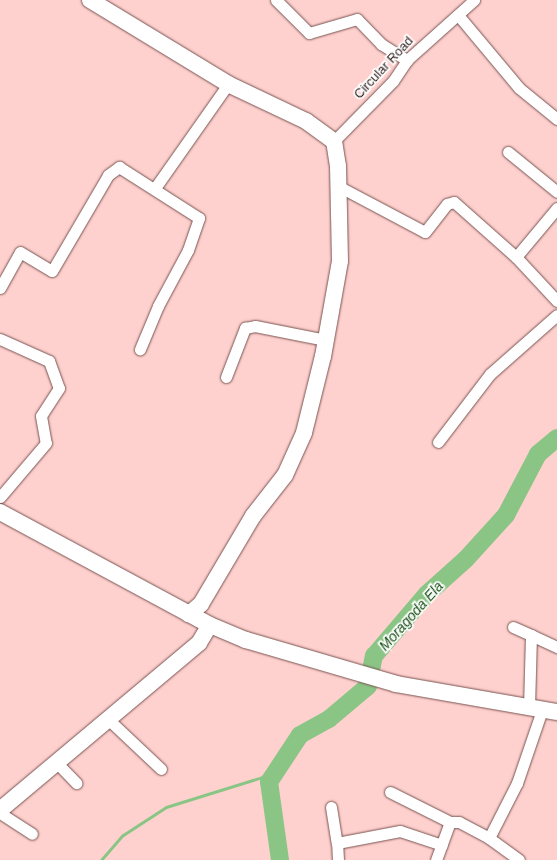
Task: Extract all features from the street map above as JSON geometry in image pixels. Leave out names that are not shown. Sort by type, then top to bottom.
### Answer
[{"type":"street","points":[[90,0],[228,84],[306,122],[334,141],[338,186],[340,261],[326,340],[304,433],[285,475],[253,516],[201,604],[189,614]]},
{"type":"street","points":[[276,0],[309,32],[357,19],[382,44],[407,60]]},
{"type":"street","name":"Circular Road","points":[[334,141],[393,81],[407,60],[474,0]]},
{"type":"street","points":[[458,15],[519,88],[557,119]]},
{"type":"street","points":[[155,188],[228,84]]},
{"type":"street","points":[[508,152],[557,192]]},
{"type":"street","points":[[0,288],[20,252],[52,271],[108,175],[119,167],[155,188],[199,218],[188,250],[158,306],[140,349]]},
{"type":"street","points":[[338,186],[425,232],[447,204],[454,202],[516,257],[557,301]]},
{"type":"street","points":[[516,257],[557,208]]},
{"type":"street","points":[[438,442],[490,374],[557,316]]},
{"type":"street","points":[[226,377],[245,328],[255,326],[326,340]]},
{"type":"street","points":[[0,339],[49,361],[59,388],[41,416],[46,444],[0,497]]},
{"type":"street","points":[[0,512],[210,625],[246,640],[396,684],[543,710]]},
{"type":"street","points":[[0,810],[110,721],[199,643],[210,625]]},
{"type":"street","points":[[513,627],[557,647]]},
{"type":"street","points":[[489,838],[517,783],[543,710],[531,635]]},
{"type":"street","points":[[110,721],[161,769]]},
{"type":"street","points":[[57,763],[76,783]]},
{"type":"street","points":[[390,792],[450,822],[459,822],[489,838],[519,860]]},
{"type":"street","points":[[331,807],[337,843],[338,860]]},
{"type":"street","points":[[0,813],[32,834]]},
{"type":"street","points":[[436,860],[450,822]]},
{"type":"street","points":[[337,843],[400,831],[442,846]]},
{"type":"waterway","name":"Moragoda Ela","points":[[280,860],[269,782],[300,735],[329,719],[368,686],[374,656],[427,594],[466,559],[506,515],[538,454],[557,438]]},
{"type":"waterway","points":[[101,860],[123,835],[166,807],[275,773]]}]
